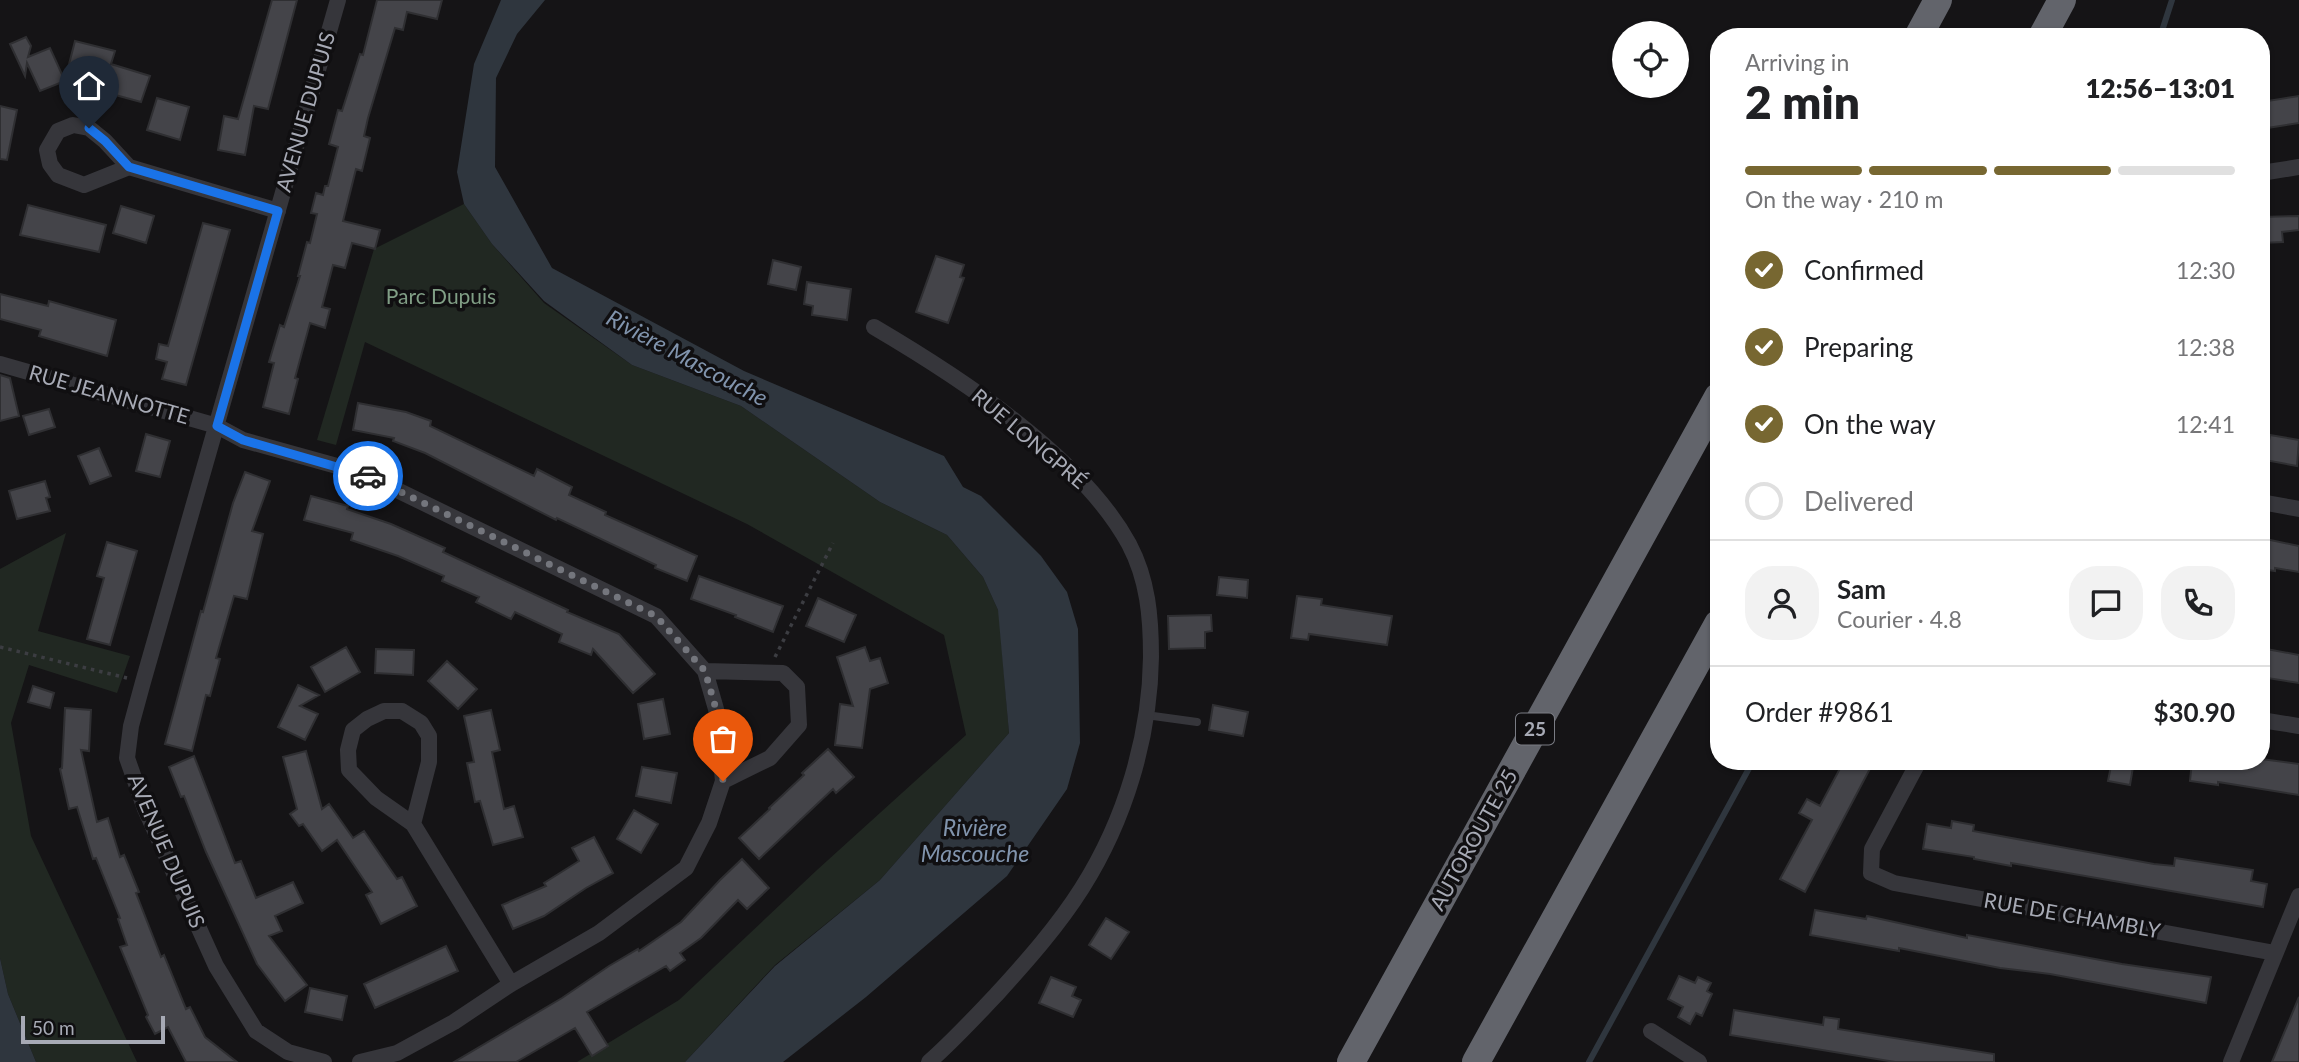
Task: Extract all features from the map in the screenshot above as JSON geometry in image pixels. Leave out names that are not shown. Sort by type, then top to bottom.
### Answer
[{"type":"highway","points":[[1922,28],[1938,0]]},
{"type":"highway","points":[[2047,28],[2062,0]]},
{"type":"highway","name":"AUTOROUTE 25","points":[[1351,1062],[1710,411]]},
{"type":"highway","points":[[1476,1062],[1710,638]]},
{"type":"street","name":"AVENUE DUPUIS","points":[[324,1062],[288,1052],[256,1031],[216,965],[145,809],[127,758],[131,726],[143,682],[338,0]]},
{"type":"street","points":[[129,167],[84,185],[58,175],[50,164],[47,149],[58,131],[73,125],[89,128],[129,167],[278,211]]},
{"type":"street","points":[[2270,172],[2299,167]]},
{"type":"street","name":"RUE LONGPRÉ","points":[[874,327],[998,409],[1096,497],[1114,520],[1136,561],[1143,576],[1148,603],[1151,664],[1146,715],[1138,755],[1111,834],[1085,884],[1047,937],[961,1033],[929,1062]]},
{"type":"street","name":"RUE JEANNOTTE","points":[[0,364],[217,426]]},
{"type":"street","points":[[217,426],[243,440],[362,473],[656,616],[705,671],[716,709],[723,781],[709,823],[686,868],[598,933],[511,984],[454,1022],[397,1053],[360,1062]]},
{"type":"street","points":[[2270,504],[2299,509]]},
{"type":"street","points":[[705,671],[783,673],[797,687],[799,725],[770,758],[723,781]]},
{"type":"street","points":[[413,824],[429,762],[429,736],[421,723],[402,710],[384,710],[353,730],[348,750],[349,770],[376,798],[413,824],[511,984]]},
{"type":"street","points":[[2270,721],[2299,726]]},
{"type":"street","name":"RUE DE CHAMBLY","points":[[1914,770],[1872,849],[1871,873],[1894,883],[2275,953]]},
{"type":"street","points":[[2231,1062],[2299,896]]},
{"type":"street","points":[[1651,1031],[1699,1062]]},
{"type":"lane","points":[[1146,715],[1196,722]]},
{"type":"path","points":[[768,671],[833,543]]},
{"type":"path","points":[[0,647],[143,682]]},
{"type":"green space","name":"Parc Dupuis","points":[[464,204],[492,244],[544,303],[632,365],[741,406],[880,502],[947,535],[983,577],[999,612],[1009,733],[880,880],[775,965],[685,1062],[577,1062],[679,1000],[966,735],[944,635],[747,524],[365,342],[336,445],[317,440],[374,249]]},
{"type":"green space","points":[[66,533],[38,631],[130,656],[117,693],[29,665],[11,723],[31,836],[137,1062],[36,1062],[8,994],[0,958],[0,569]]},
{"type":"water","name":"Rivière Mascouche","points":[[501,0],[545,0],[517,34],[496,78],[495,167],[552,268],[744,371],[944,456],[963,487],[981,496],[1041,556],[1067,592],[1078,629],[1080,743],[1067,789],[1007,876],[866,997],[783,1062],[685,1062],[775,966],[880,880],[1009,733],[998,610],[983,577],[947,535],[880,502],[741,406],[632,365],[544,301],[492,244],[464,204],[457,172],[474,64]]},
{"type":"water","points":[[0,958],[8,994],[36,1062],[0,1062]]},
{"type":"building","points":[[272,0],[297,0],[268,109],[254,106],[245,155],[218,150],[224,116],[238,119]]},
{"type":"building","points":[[377,0],[442,0],[437,19],[407,12],[403,30],[395,28],[368,118],[364,136],[370,138],[362,171],[356,169],[343,221],[380,230],[375,249],[352,243],[345,268],[333,265],[322,307],[330,309],[325,328],[310,323],[295,378],[298,379],[289,414],[263,407],[274,363],[269,362],[280,325],[284,327],[300,276],[307,242],[310,243],[317,214],[311,213],[316,193],[323,195],[325,186],[328,186],[338,147],[329,144],[338,110],[342,111],[360,54],[363,55]]},
{"type":"building","points":[[26,37],[31,46],[28,57],[50,48],[65,81],[40,91],[27,63],[25,76],[10,44]]},
{"type":"building","points":[[75,41],[115,51],[111,64],[150,76],[141,102],[108,93],[112,79],[68,68]]},
{"type":"building","points":[[2299,96],[2299,123],[2270,128],[2270,101]]},
{"type":"building","points":[[157,98],[189,107],[180,140],[147,130]]},
{"type":"building","points":[[0,106],[17,110],[7,160],[0,159]]},
{"type":"building","points":[[28,205],[106,225],[99,252],[20,235]]},
{"type":"building","points":[[121,206],[154,216],[146,243],[113,233]]},
{"type":"building","points":[[2299,216],[2299,230],[2282,232],[2283,242],[2270,243],[2270,217]]},
{"type":"building","points":[[203,223],[230,230],[186,385],[162,379],[167,362],[156,359],[159,344],[168,346]]},
{"type":"building","points":[[936,256],[964,265],[960,277],[964,278],[948,323],[916,312]]},
{"type":"building","points":[[773,260],[801,267],[796,290],[768,284]]},
{"type":"building","points":[[807,282],[851,289],[847,320],[812,315],[813,306],[804,304]]},
{"type":"building","points":[[0,294],[48,306],[49,301],[116,320],[107,356],[39,336],[41,330],[0,319]]},
{"type":"building","points":[[0,375],[10,378],[19,416],[0,421]]},
{"type":"building","points":[[358,403],[406,412],[431,421],[430,426],[534,476],[537,469],[572,487],[569,495],[606,512],[605,515],[697,556],[687,581],[655,568],[656,565],[557,518],[556,520],[425,453],[393,441],[394,438],[353,430]]},
{"type":"building","points":[[49,409],[55,427],[29,435],[23,416]]},
{"type":"building","points":[[146,434],[170,441],[160,477],[136,471]]},
{"type":"building","points":[[2270,435],[2299,440],[2297,466],[2270,461]]},
{"type":"building","points":[[99,448],[111,476],[90,484],[78,456]]},
{"type":"building","points":[[245,472],[270,481],[252,531],[263,534],[247,599],[234,596],[216,658],[220,659],[210,696],[206,695],[192,751],[165,744],[201,611],[203,612],[233,503]]},
{"type":"building","points":[[45,481],[50,497],[46,498],[50,511],[17,519],[9,491]]},
{"type":"building","points":[[311,496],[348,506],[347,509],[391,524],[445,548],[443,552],[619,634],[655,674],[633,693],[593,649],[591,655],[559,642],[562,634],[515,612],[511,619],[476,602],[479,597],[442,581],[444,576],[351,540],[353,533],[304,520]]},
{"type":"building","points":[[2270,540],[2299,546],[2299,572],[2275,568],[2275,571],[2270,570]]},
{"type":"building","points":[[107,542],[137,551],[110,645],[87,639],[104,578],[97,576]]},
{"type":"building","points":[[699,576],[783,606],[773,632],[691,599]]},
{"type":"building","points":[[1219,577],[1248,580],[1247,598],[1217,595]]},
{"type":"building","points":[[1297,596],[1322,599],[1321,605],[1392,616],[1387,645],[1309,634],[1308,640],[1291,638]]},
{"type":"building","points":[[818,598],[856,615],[844,642],[806,626]]},
{"type":"building","points":[[1211,615],[1212,631],[1205,632],[1205,648],[1169,649],[1168,616]]},
{"type":"building","points":[[346,647],[360,672],[325,692],[311,667]]},
{"type":"building","points":[[865,647],[870,661],[880,658],[888,683],[870,689],[862,748],[835,745],[840,704],[853,706],[837,657]]},
{"type":"building","points":[[376,649],[414,650],[413,675],[375,673]]},
{"type":"building","points":[[2270,650],[2299,655],[2299,683],[2270,678]]},
{"type":"building","points":[[447,661],[477,689],[458,709],[428,681]]},
{"type":"building","points":[[298,685],[319,695],[300,706],[318,714],[305,740],[278,727]]},
{"type":"building","points":[[33,686],[54,693],[50,708],[28,702]]},
{"type":"building","points":[[663,699],[670,734],[644,739],[638,704]]},
{"type":"building","points":[[1213,705],[1248,712],[1243,736],[1209,730]]},
{"type":"building","points":[[65,708],[91,710],[89,751],[81,750],[97,822],[108,818],[120,857],[124,855],[161,957],[164,955],[186,1009],[190,1007],[205,1037],[237,1062],[186,1062],[168,1027],[155,1034],[146,1017],[148,1015],[120,947],[127,945],[118,919],[120,918],[96,858],[93,859],[77,807],[69,809],[60,769]]},
{"type":"building","points":[[491,710],[500,750],[492,752],[504,809],[514,806],[523,837],[493,845],[480,801],[475,802],[467,763],[474,762],[464,716]]},
{"type":"building","points":[[828,749],[854,777],[836,793],[833,789],[759,859],[739,838]]},
{"type":"building","points":[[306,751],[322,809],[329,804],[353,838],[364,831],[397,879],[402,877],[417,906],[381,924],[366,895],[372,892],[337,840],[322,851],[303,824],[299,826],[290,814],[297,809],[283,757]]},
{"type":"building","points":[[194,756],[235,863],[241,861],[256,898],[293,882],[303,903],[275,916],[282,931],[269,936],[307,985],[285,1001],[257,964],[169,767]]},
{"type":"building","points":[[2270,760],[2299,764],[2299,795],[2218,782],[2218,785],[2190,781],[2191,770],[2270,770]]},
{"type":"building","points":[[642,767],[677,773],[671,803],[636,796]]},
{"type":"building","points":[[1839,770],[1869,770],[1805,892],[1780,879],[1812,820],[1799,813],[1807,799],[1820,806]]},
{"type":"building","points":[[2110,770],[2132,770],[2130,785],[2108,781]]},
{"type":"building","points":[[634,810],[658,824],[641,853],[617,839]]},
{"type":"building","points":[[1952,821],[1974,825],[1973,831],[2154,864],[2174,866],[2175,858],[2253,870],[2251,881],[2267,884],[2263,907],[1923,849],[1927,824],[1951,828]]},
{"type":"building","points":[[594,837],[613,873],[544,916],[513,929],[502,905],[546,886],[544,883],[579,861],[572,848]]},
{"type":"building","points":[[742,859],[769,888],[747,909],[738,900],[701,938],[680,953],[685,960],[670,971],[666,966],[587,1012],[608,1046],[592,1056],[575,1028],[516,1062],[454,1062],[562,998],[609,966],[638,949],[639,951],[681,922]]},
{"type":"building","points":[[1815,910],[1866,919],[1867,916],[1967,938],[1967,935],[2122,964],[2211,977],[2206,1003],[1899,948],[1899,951],[1810,935]]},
{"type":"building","points":[[1106,918],[1129,932],[1111,959],[1089,945]]},
{"type":"building","points":[[446,946],[458,971],[375,1008],[364,984]]},
{"type":"building","points":[[1679,976],[1695,983],[1698,977],[1711,983],[1707,991],[1712,994],[1702,1016],[1696,1013],[1690,1024],[1678,1017],[1683,1007],[1668,999]]},
{"type":"building","points":[[1051,977],[1076,987],[1072,996],[1081,1000],[1073,1017],[1039,1003]]},
{"type":"building","points":[[310,988],[347,996],[342,1020],[305,1012]]},
{"type":"building","points":[[2299,997],[2299,1062],[2272,1062]]},
{"type":"building","points":[[1734,1010],[1823,1025],[1824,1017],[1839,1019],[1838,1029],[1994,1054],[1994,1062],[1895,1062],[1730,1035]]},
{"type":"waterway","points":[[2163,28],[2172,0]]},
{"type":"waterway","points":[[1589,1062],[1748,770]]},
{"type":"way so far","points":[[368,476],[656,616],[705,671],[716,709],[723,781]]},
{"type":"route","points":[[89,128],[129,167],[278,211],[217,426],[243,440],[368,476]]}]
